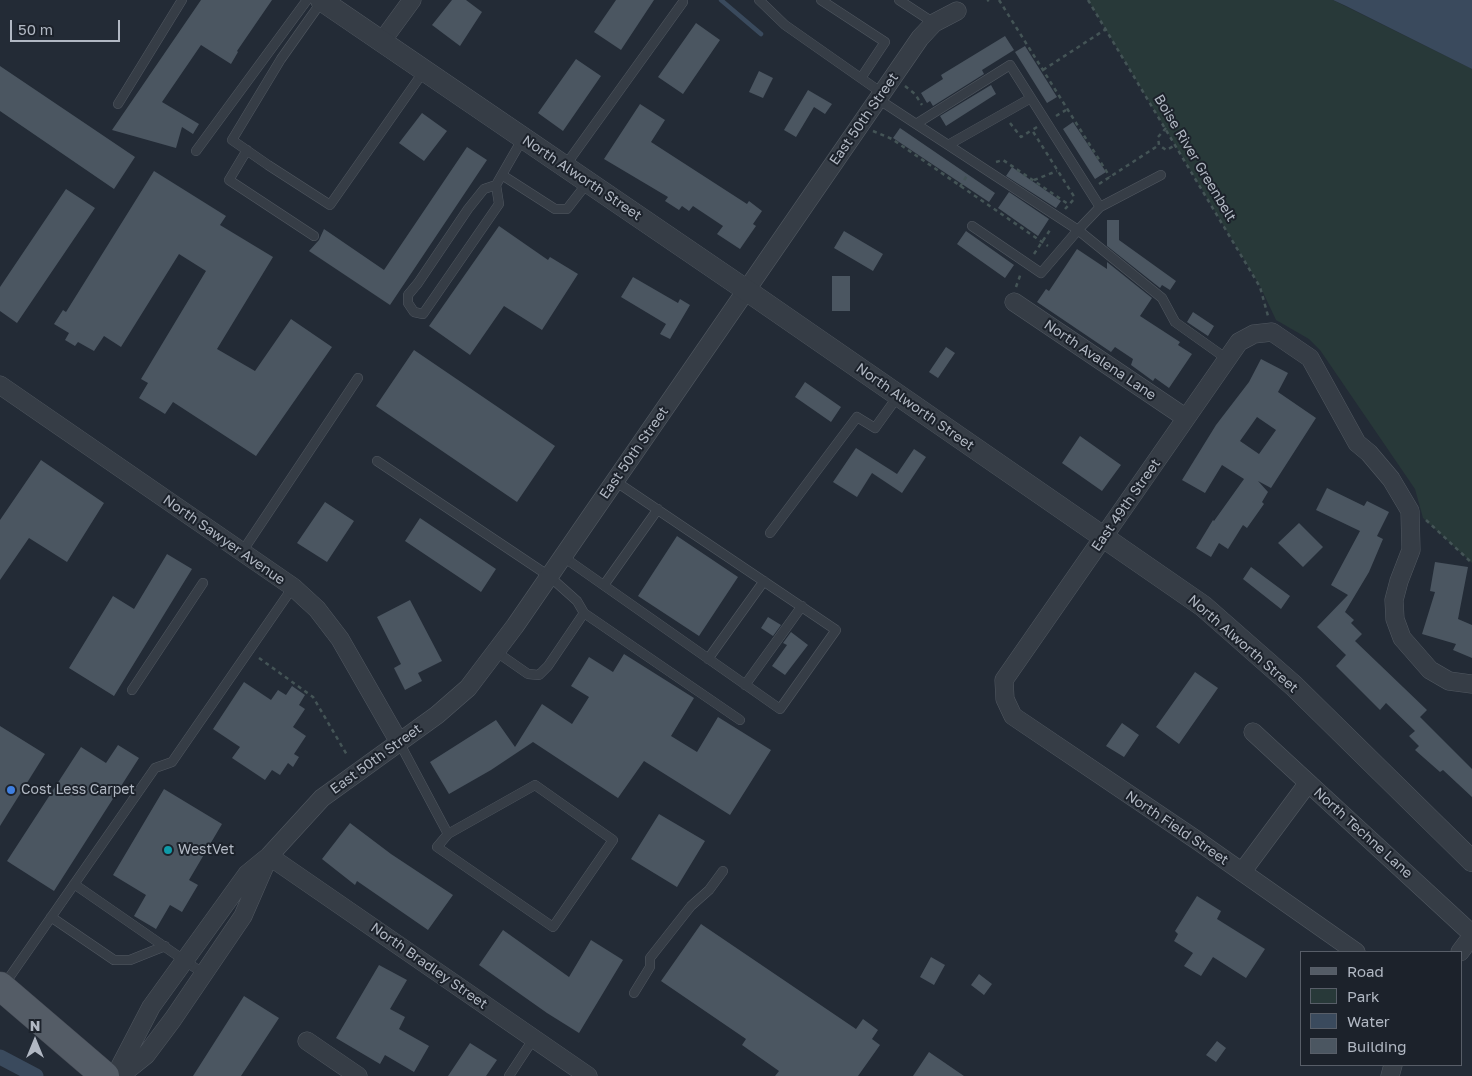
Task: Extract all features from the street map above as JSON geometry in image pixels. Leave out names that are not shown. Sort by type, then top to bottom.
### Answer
[{"type":"main road","points":[[1,987],[105,1076]]},
{"type":"street","name":"North Alworth Street","points":[[317,0],[382,41],[565,166],[1203,606],[1250,646],[1472,861]]},
{"type":"street","points":[[382,41],[412,0]]},
{"type":"street","name":"East 50th Street","points":[[115,1076],[151,1007],[247,874],[269,856],[322,798],[437,715],[468,688],[549,576],[920,38],[934,23],[957,11]]},
{"type":"street","name":"North Avalena Lane","points":[[1015,296],[1186,418]]},
{"type":"street","points":[[1272,332],[1310,358],[1343,421],[1357,443],[1369,453],[1391,479],[1403,496],[1410,511],[1411,550],[1394,600],[1395,619],[1402,638],[1430,670],[1448,681],[1472,685]]},
{"type":"street","name":"East 49th Street","points":[[1004,699],[1004,680],[1239,342],[1254,334],[1272,332]]},
{"type":"street","name":"North Sawyer Avenue","points":[[0,385],[293,588],[317,609],[340,639],[399,742]]},
{"type":"street","name":"North Field Street","points":[[1004,699],[1012,716],[1355,951]]},
{"type":"street","name":"North Techne Lane","points":[[1253,732],[1472,935]]},
{"type":"street","points":[[1242,872],[1308,783]]},
{"type":"street","name":"East 50th Street","points":[[120,1076],[146,1054],[204,974],[243,916],[269,856]]},
{"type":"street","name":"North Bradley Street","points":[[269,856],[588,1076]]},
{"type":"street","points":[[1461,951],[1472,935]]},
{"type":"street","points":[[308,1041],[358,1076]]},
{"type":"lane","points":[[118,104],[182,0]]},
{"type":"lane","points":[[317,0],[232,140],[247,150],[330,205],[424,71]]},
{"type":"lane","points":[[196,151],[317,0]]},
{"type":"lane","points":[[759,0],[785,25],[861,78],[880,96],[916,124],[1078,230],[1162,298],[1175,322],[1227,359]]},
{"type":"lane","points":[[821,0],[885,42],[861,78]]},
{"type":"lane","points":[[898,0],[934,23]]},
{"type":"lane","points":[[565,166],[682,2]]},
{"type":"lane","points":[[916,124],[1010,65],[1100,207]]},
{"type":"lane","points":[[948,145],[1031,98]]},
{"type":"lane","points":[[496,185],[484,189],[473,202],[418,283],[408,294],[408,303],[414,312],[423,314],[499,204],[496,185],[523,138]]},
{"type":"lane","points":[[247,150],[229,180],[314,236]]},
{"type":"lane","points":[[502,175],[555,209],[566,209],[588,182]]},
{"type":"lane","points":[[972,226],[1041,273],[1100,207],[1162,175]]},
{"type":"lane","points":[[242,552],[358,378]]},
{"type":"lane","points":[[770,533],[857,417],[874,428],[898,396]]},
{"type":"lane","points":[[377,461],[549,576],[577,601],[584,613],[740,720]]},
{"type":"lane","points":[[562,556],[780,709],[836,630],[615,481]]},
{"type":"lane","points":[[604,585],[658,509]]},
{"type":"lane","points":[[708,659],[764,581]]},
{"type":"lane","points":[[132,690],[203,583]]},
{"type":"lane","points":[[1,987],[155,768],[172,762],[293,588]]},
{"type":"lane","points":[[745,684],[802,606]]},
{"type":"lane","points":[[495,651],[528,674],[539,674],[548,666],[584,613]]},
{"type":"lane","points":[[399,742],[448,834]]},
{"type":"lane","points":[[535,785],[613,840],[553,927],[437,847],[448,834],[535,785]]},
{"type":"lane","points":[[634,993],[650,967],[650,958],[690,906],[709,890],[723,871]]},
{"type":"lane","points":[[74,884],[204,974]]},
{"type":"lane","points":[[51,917],[114,960],[130,960],[165,946]]},
{"type":"lane","points":[[509,1076],[534,1038]]},
{"type":"path","points":[[999,0],[1110,177]]},
{"type":"path","name":"Boise River Greenbelt","points":[[1088,0],[1260,286],[1272,332]]},
{"type":"path","points":[[1043,70],[1106,30]]},
{"type":"path","points":[[902,85],[915,94],[922,105]]},
{"type":"path","points":[[1054,116],[1066,110]]},
{"type":"path","points":[[1007,120],[1021,137],[1040,125]]},
{"type":"path","points":[[1166,128],[1158,138],[1159,145],[1166,150],[1176,145]]},
{"type":"path","points":[[871,130],[892,140],[1049,247]]},
{"type":"path","points":[[1032,130],[1076,198],[1068,204],[1060,216]]},
{"type":"path","points":[[1097,184],[1159,145]]},
{"type":"path","points":[[990,162],[1003,160],[1068,204]]},
{"type":"path","points":[[1034,180],[1058,171]]},
{"type":"path","points":[[960,186],[968,174]]},
{"type":"path","points":[[1031,257],[1050,230]]},
{"type":"path","points":[[1015,296],[1021,273]]},
{"type":"path","points":[[1410,511],[1423,518],[1472,563]]},
{"type":"path","points":[[262,654],[258,659],[313,697],[347,755]]},
{"type":"green space","points":[[1088,0],[1333,0],[1472,69],[1472,563],[1423,518],[1415,489],[1320,350],[1309,339],[1276,320],[1260,286]]},
{"type":"water","points":[[1333,0],[1472,0],[1472,69],[1346,6]]},
{"type":"building","points":[[201,0],[272,0],[237,51],[231,64],[201,45],[162,102],[199,124],[193,134],[182,127],[176,148],[112,130]]},
{"type":"building","points":[[452,0],[466,0],[482,12],[460,46],[432,25]]},
{"type":"building","points":[[616,0],[654,0],[621,50],[594,32]]},
{"type":"building","points":[[696,23],[720,40],[683,94],[658,77]]},
{"type":"building","points":[[1005,36],[1014,50],[982,70],[984,74],[933,106],[930,101],[927,103],[921,93],[943,79],[941,75]]},
{"type":"building","points":[[1025,46],[1057,97],[1047,103],[1015,52]]},
{"type":"building","points":[[576,59],[601,76],[563,131],[538,113]]},
{"type":"building","points":[[0,66],[135,157],[114,189],[0,111]]},
{"type":"building","points":[[759,71],[773,78],[763,98],[749,92]]},
{"type":"building","points":[[991,85],[996,94],[946,126],[940,116]]},
{"type":"building","points":[[808,90],[832,104],[825,114],[814,107],[796,137],[784,130]]},
{"type":"building","points":[[640,104],[665,120],[651,142],[747,204],[749,201],[762,211],[753,224],[756,226],[740,249],[717,234],[723,226],[693,206],[689,211],[682,206],[679,210],[665,201],[668,197],[604,159]]},
{"type":"building","points":[[422,113],[447,131],[424,161],[399,143]]},
{"type":"building","points":[[1073,122],[1106,172],[1095,179],[1063,129]]},
{"type":"building","points":[[900,128],[995,193],[989,202],[893,138]]},
{"type":"building","points":[[467,147],[487,160],[390,305],[309,251],[319,240],[324,229],[384,270]]},
{"type":"building","points":[[1012,167],[1061,201],[1056,208],[1006,176]]},
{"type":"building","points":[[154,171],[226,216],[220,225],[273,257],[217,349],[255,371],[291,319],[332,347],[256,456],[173,402],[165,414],[139,398],[148,383],[141,379],[206,271],[179,254],[121,347],[104,336],[94,351],[78,342],[75,346],[65,340],[69,333],[54,324],[63,310],[66,312]]},
{"type":"building","points":[[66,189],[95,208],[17,323],[0,311],[0,287]]},
{"type":"building","points":[[1009,192],[1049,219],[1038,236],[998,208]]},
{"type":"building","points":[[1107,220],[1119,220],[1119,240],[1176,281],[1170,290],[1162,285],[1160,288],[1107,246]]},
{"type":"building","points":[[499,226],[548,260],[550,257],[578,274],[542,330],[504,306],[470,355],[429,326]]},
{"type":"building","points":[[844,231],[883,254],[873,271],[834,248]]},
{"type":"building","points":[[966,231],[1014,265],[1005,278],[957,244]]},
{"type":"building","points":[[1077,249],[1107,269],[1107,262],[1152,298],[1140,316],[1180,342],[1178,345],[1192,354],[1169,388],[1155,378],[1153,381],[1131,365],[1133,359],[1115,347],[1111,352],[1037,302],[1046,289],[1049,291]]},
{"type":"building","points":[[832,276],[850,276],[850,311],[832,311]]},
{"type":"building","points":[[633,277],[678,303],[680,299],[690,305],[670,339],[660,334],[666,324],[621,297]]},
{"type":"building","points":[[1193,312],[1214,326],[1208,336],[1187,322]]},
{"type":"building","points":[[946,347],[955,353],[938,378],[929,372]]},
{"type":"building","points":[[414,350],[555,446],[517,502],[376,406]]},
{"type":"building","points":[[1261,359],[1288,373],[1278,392],[1316,418],[1271,488],[1258,481],[1268,492],[1262,502],[1264,504],[1247,528],[1243,525],[1228,549],[1219,543],[1211,557],[1196,548],[1213,520],[1244,479],[1222,465],[1205,493],[1182,480],[1216,425],[1249,382]],"holes":[[[1257,417],[1276,430],[1259,454],[1240,441]]]},
{"type":"building","points":[[805,382],[841,407],[831,422],[795,397]]},
{"type":"building","points":[[1080,436],[1121,465],[1102,491],[1062,463]]},
{"type":"building","points":[[856,448],[897,474],[914,449],[926,457],[902,493],[872,473],[857,497],[833,482]]},
{"type":"building","points":[[41,460],[104,503],[67,562],[29,538],[0,580],[0,520]]},
{"type":"building","points":[[1327,488],[1364,506],[1367,501],[1389,512],[1377,536],[1383,539],[1369,572],[1345,612],[1354,620],[1351,623],[1362,634],[1355,641],[1427,710],[1420,717],[1472,769],[1472,797],[1443,770],[1440,772],[1415,750],[1419,746],[1409,736],[1415,731],[1386,703],[1380,710],[1336,666],[1346,655],[1317,627],[1348,595],[1331,585],[1360,531],[1316,510]]},
{"type":"building","points":[[325,502],[354,521],[327,562],[297,543]]},
{"type":"building","points":[[420,518],[496,569],[481,592],[405,541]]},
{"type":"building","points":[[1299,523],[1323,547],[1303,567],[1278,543]]},
{"type":"building","points":[[677,536],[738,577],[699,636],[638,596]]},
{"type":"building","points":[[167,554],[192,569],[114,696],[69,668],[113,596],[134,609]]},
{"type":"building","points":[[1435,562],[1468,567],[1458,619],[1472,625],[1472,658],[1453,650],[1456,644],[1422,634],[1435,592],[1430,591]]},
{"type":"building","points":[[1251,567],[1290,596],[1281,609],[1243,579]]},
{"type":"building","points":[[410,600],[442,661],[418,673],[422,681],[405,690],[394,668],[401,664],[377,617]]},
{"type":"building","points":[[768,617],[781,625],[773,636],[761,628]]},
{"type":"building","points":[[791,632],[808,645],[785,675],[772,666],[787,645],[783,643]]},
{"type":"building","points":[[624,654],[694,698],[671,736],[697,752],[718,717],[771,750],[730,815],[644,761],[618,798],[533,742],[491,770],[449,794],[430,762],[496,720],[515,747],[542,704],[572,724],[589,697],[571,686],[589,657],[613,672]]},
{"type":"building","points":[[1195,672],[1218,688],[1179,744],[1156,727]]},
{"type":"building","points":[[244,682],[271,700],[278,690],[286,695],[292,686],[305,695],[299,705],[305,709],[293,727],[306,736],[294,754],[299,757],[293,767],[288,763],[280,775],[272,770],[265,780],[232,758],[240,747],[213,729]]},
{"type":"building","points":[[1122,723],[1139,735],[1124,757],[1106,746]]},
{"type":"building","name":"Cost Less Carpet","points":[[0,726],[45,754],[0,826]]},
{"type":"building","points":[[118,745],[139,758],[54,891],[7,861],[81,747],[106,763]]},
{"type":"building","name":"WestVet","points":[[164,789],[222,824],[189,880],[198,885],[182,912],[170,905],[156,929],[134,916],[146,895],[113,875]]},
{"type":"building","points":[[659,814],[705,841],[677,887],[631,859]]},
{"type":"building","points":[[350,823],[391,854],[453,895],[428,930],[357,881],[355,885],[322,859]]},
{"type":"building","points":[[1197,896],[1221,911],[1217,919],[1265,949],[1246,978],[1213,957],[1201,976],[1184,966],[1193,953],[1174,941],[1178,934],[1175,931]]},
{"type":"building","points":[[701,924],[856,1029],[863,1019],[878,1030],[872,1039],[880,1045],[858,1076],[775,1076],[779,1071],[742,1045],[746,1039],[661,981]]},
{"type":"building","points":[[503,930],[569,977],[591,940],[623,960],[579,1033],[479,965]]},
{"type":"building","points":[[931,957],[945,965],[934,985],[920,977]]},
{"type":"building","points":[[379,965],[407,980],[390,1009],[405,1017],[399,1029],[429,1046],[414,1072],[385,1055],[380,1064],[336,1038]]},
{"type":"building","points":[[979,974],[992,984],[984,995],[971,985]]},
{"type":"building","points":[[244,996],[279,1018],[241,1076],[193,1076]]},
{"type":"building","points":[[1217,1041],[1226,1048],[1216,1062],[1206,1055]]},
{"type":"building","points":[[470,1043],[497,1060],[486,1076],[448,1076]]},
{"type":"building","points":[[929,1052],[964,1076],[913,1076]]},
{"type":"waterway","points":[[721,0],[761,34]]},
{"type":"waterway","points":[[0,1057],[36,1076]]},
{"type":"place","name":"Cost Less Carpet","points":[[11,790]]},
{"type":"place","name":"WestVet","points":[[168,850]]}]
